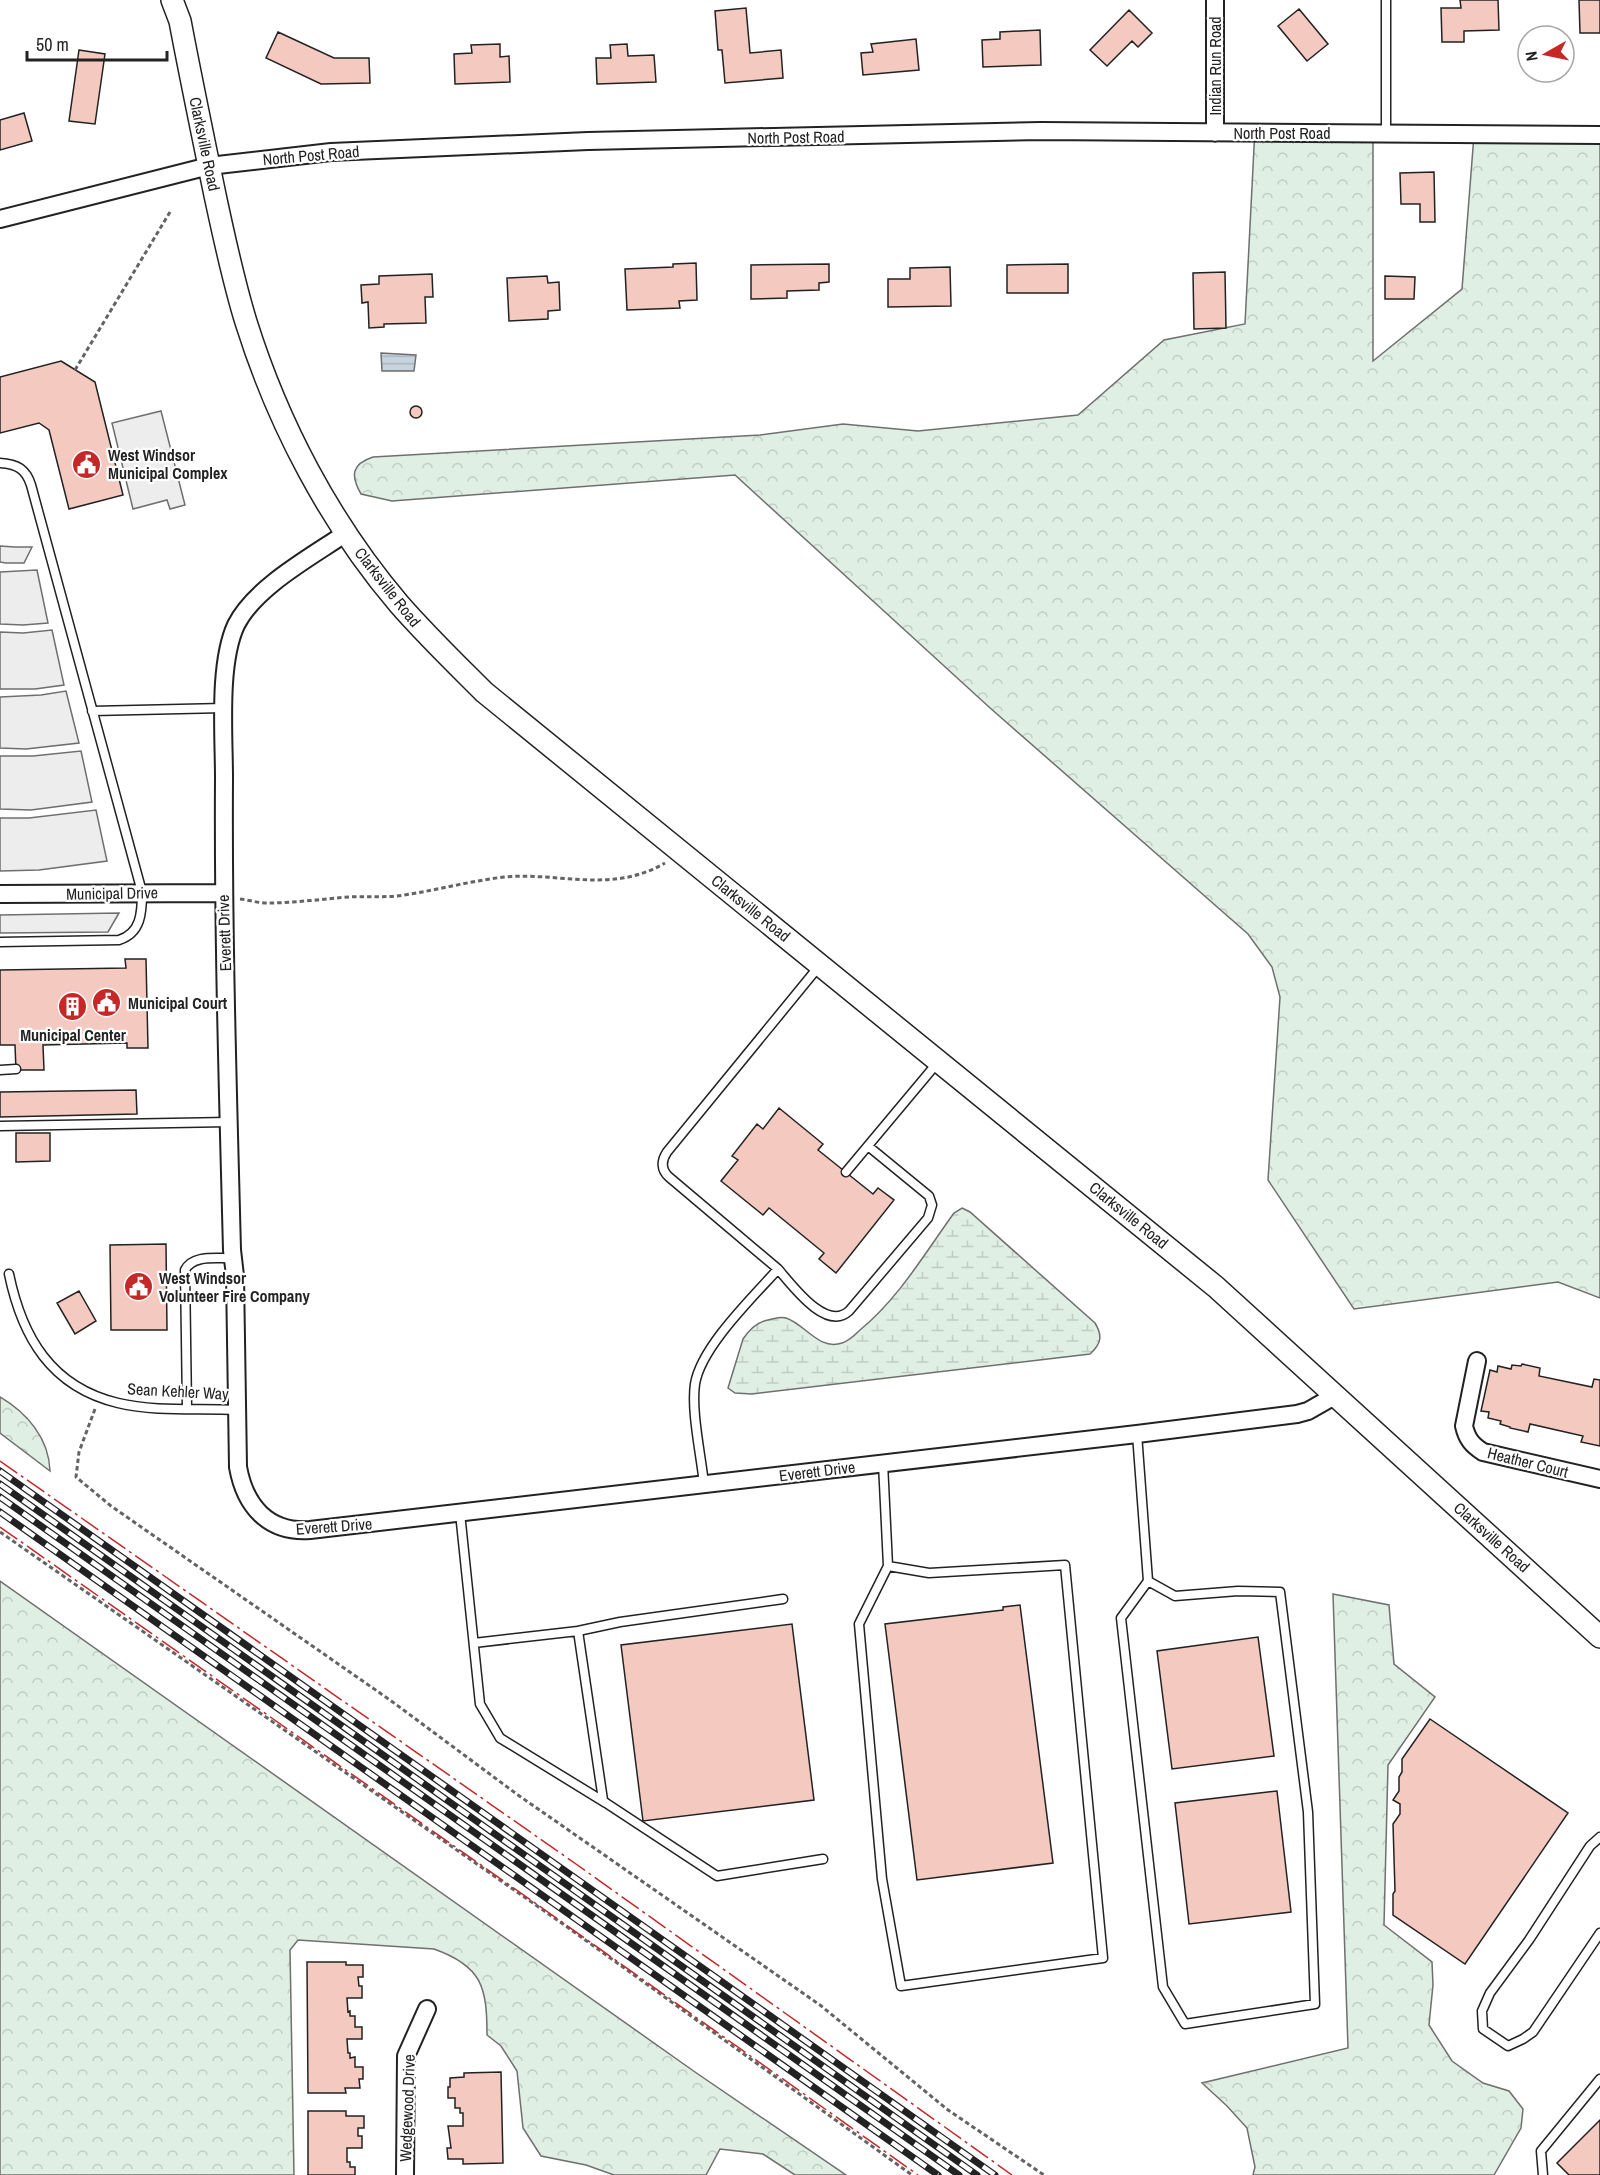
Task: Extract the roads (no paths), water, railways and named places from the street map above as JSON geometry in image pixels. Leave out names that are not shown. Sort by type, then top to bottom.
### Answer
[{"type":"street","name":"Clarksville Road","points":[[172,0],[180,21],[230,265],[246,322],[266,379],[318,486],[346,533],[398,603],[435,644],[484,692],[1216,1287],[1600,1637]]},
{"type":"street","name":"Indian Run Road","points":[[1215,0],[1215,133]]},
{"type":"street","name":"North Post Road","points":[[0,219],[209,166],[331,152],[588,141],[1041,131],[1600,135]]},
{"type":"street","name":"Everett Drive","points":[[346,533],[252,602],[243,613],[229,646],[225,708],[223,895],[233,1258],[236,1276],[238,1467],[244,1493],[256,1510],[282,1527],[292,1530],[310,1530],[1137,1434],[1308,1411],[1336,1395]]},
{"type":"street","name":"Municipal Drive","points":[[0,894],[142,892],[223,895]]},
{"type":"street","name":"Heather Court","points":[[1477,1361],[1464,1426],[1473,1446],[1483,1452],[1600,1479]]},
{"type":"street","name":"Wedgewood Drive","points":[[405,2175],[406,2056],[427,2009]]},
{"type":"lane","points":[[1386,0],[1386,134]]},
{"type":"lane","points":[[0,463],[19,467],[29,478],[142,892],[142,905],[137,927],[124,938],[111,941],[0,942]]},
{"type":"lane","points":[[92,711],[225,708]]},
{"type":"lane","points":[[820,964],[667,1152],[663,1161],[664,1170],[669,1177],[778,1269],[801,1295],[824,1313],[832,1317],[841,1316],[849,1311],[928,1218],[932,1210],[929,1196],[868,1146]]},
{"type":"lane","points":[[846,1172],[939,1060]]},
{"type":"lane","points":[[0,1070],[16,1069]]},
{"type":"lane","points":[[0,1126],[229,1122]]},
{"type":"lane","points":[[187,1408],[185,1270],[188,1264],[195,1260],[233,1258]]},
{"type":"lane","points":[[704,1484],[695,1407],[696,1378],[709,1352],[725,1330],[778,1269]]},
{"type":"lane","name":"Sean Kehler Way","points":[[9,1274],[19,1315],[39,1351],[68,1380],[99,1397],[131,1405],[237,1410]]},
{"type":"lane","points":[[1137,1434],[1148,1581],[1120,1618],[1162,1987],[1185,2024],[1315,2004],[1308,1812],[1280,1592],[1238,1591],[1175,1596],[1148,1581]]},
{"type":"lane","points":[[883,1463],[888,1566],[859,1624],[882,1879],[901,1986],[1103,1958],[1065,1565],[929,1573],[888,1566]]},
{"type":"lane","points":[[460,1513],[480,1704],[500,1738],[603,1800],[717,1876],[823,1859]]},
{"type":"lane","points":[[474,1643],[578,1631],[653,1616],[783,1599]]},
{"type":"lane","points":[[578,1631],[603,1800]]},
{"type":"lane","points":[[1600,1837],[1590,1846],[1529,1940],[1490,1993],[1482,2011],[1483,2030],[1508,2046],[1533,2032],[1600,1933]]},
{"type":"lane","points":[[1543,2175],[1541,2151],[1598,2085]]},
{"type":"railway","points":[[0,1471],[995,2175]]},
{"type":"railway","points":[[0,1484],[977,2175]]},
{"type":"railway","points":[[0,1497],[959,2175]]},
{"type":"railway","points":[[0,1512],[938,2175]]},
{"type":"place","name":"West Windsor Municipal Complex","points":[[87,464]]},
{"type":"place","name":"Municipal Court","points":[[107,1003]]},
{"type":"place","name":"Municipal Center","points":[[73,1007]]},
{"type":"place","name":"West Windsor Volunteer Fire Company","points":[[138,1287]]}]
